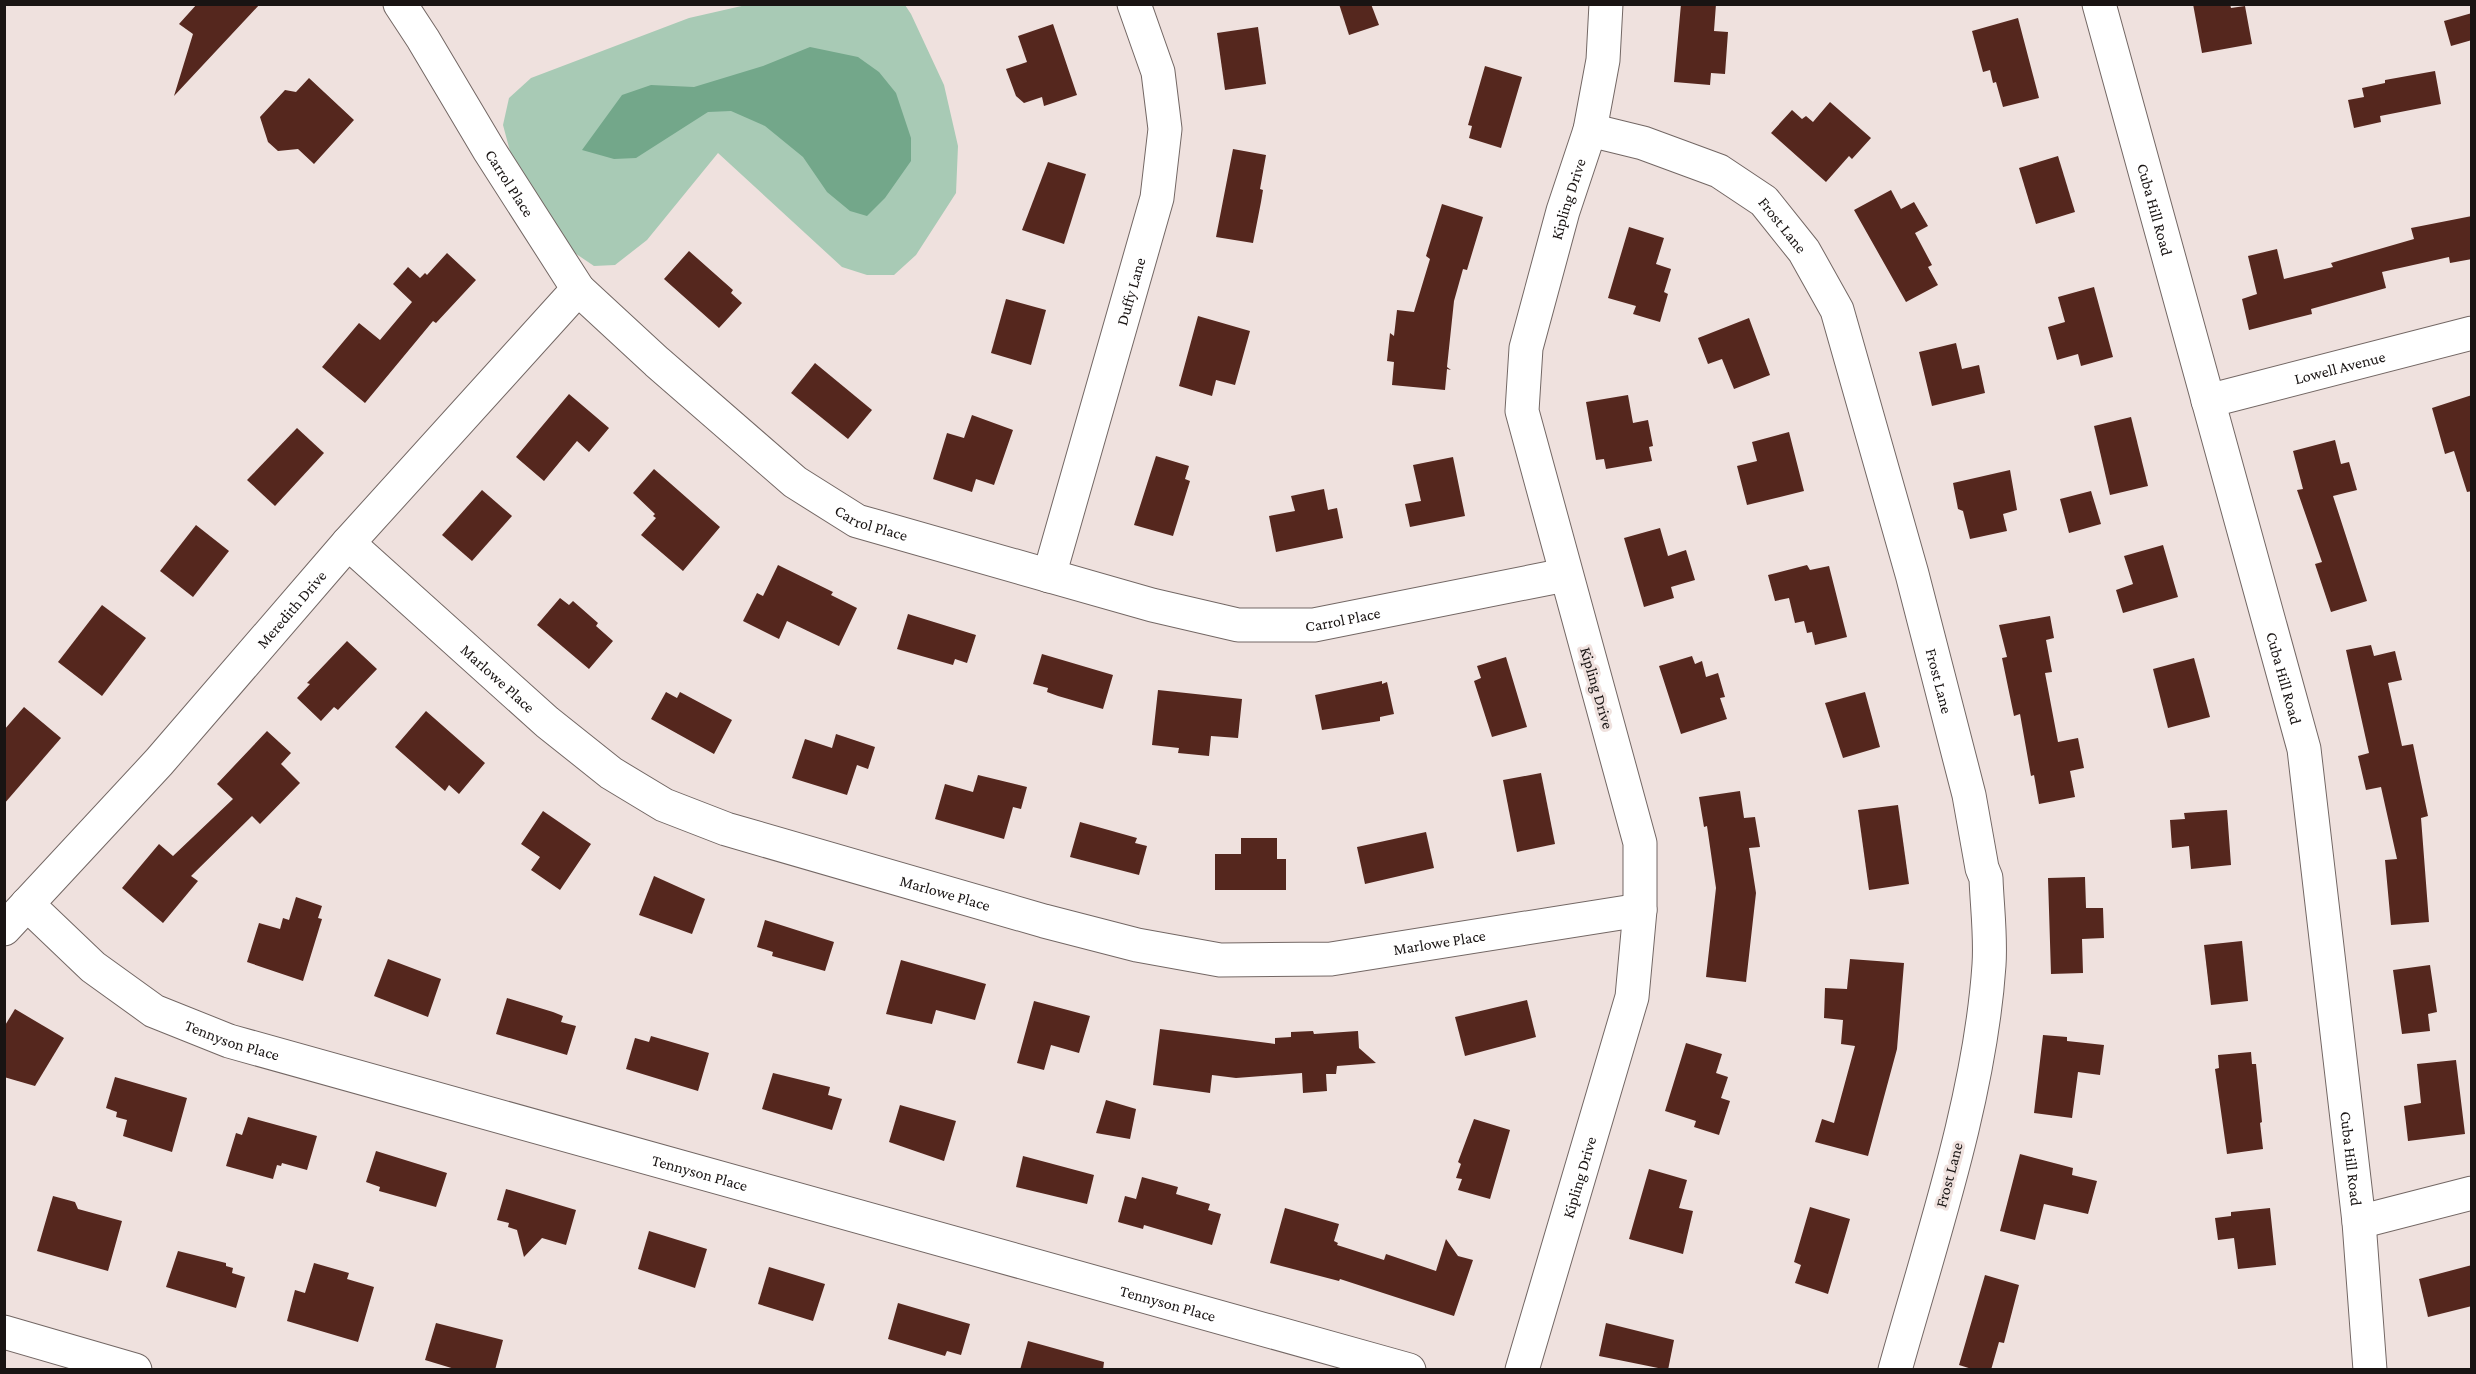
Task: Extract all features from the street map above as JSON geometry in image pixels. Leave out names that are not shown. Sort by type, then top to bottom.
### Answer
[{"type":"street","name":"Carrol Place","points":[[400,4],[489,150],[578,289],[657,362],[795,482],[856,520],[1152,605],[1238,625],[1314,625],[1565,574]]},
{"type":"street","name":"Duffy Lane","points":[[1049,576],[1157,198],[1165,129],[1158,72],[1134,4]]},
{"type":"street","name":"Kipling Drive","points":[[1522,1370],[1632,997],[1640,910],[1640,843],[1522,411],[1526,348],[1563,211],[1590,130],[1604,60],[1606,4]]},
{"type":"street","name":"Cuba Hill Road","points":[[2099,4],[2304,749],[2359,1222],[2370,1370]]},
{"type":"street","name":"Frost Lane","points":[[1590,130],[1643,143],[1719,171],[1764,201],[1804,251],[1838,310],[1912,574],[1969,795],[1982,868],[1986,878],[1989,963],[1985,998],[1979,1044],[1959,1143],[1895,1370]]},
{"type":"street","name":"Meredith Drive","points":[[4,929],[159,762],[348,543],[578,289]]},
{"type":"street","name":"Lowell Avenue","points":[[2208,401],[2472,333]]},
{"type":"street","name":"Marlowe Place","points":[[348,543],[547,722],[611,773],[664,805],[726,829],[1033,918],[1137,945],[1220,960],[1331,959],[1640,910]]},
{"type":"street","name":"Tennyson Place","points":[[27,904],[93,967],[154,1011],[229,1041],[679,1164],[1409,1370]]},
{"type":"street","points":[[2359,1222],[2472,1193]]},
{"type":"street","points":[[4,1332],[94,1364],[135,1370]]},
{"type":"shaded area","points":[[746,5],[905,5],[911,14],[944,85],[958,146],[956,193],[916,255],[894,275],[867,275],[842,267],[718,153],[647,240],[615,265],[594,266],[560,243],[511,155],[503,125],[509,98],[531,78],[689,18]]},
{"type":"shaded area","points":[[810,47],[858,57],[879,72],[896,93],[911,138],[911,161],[885,198],[867,216],[850,211],[827,192],[803,157],[765,126],[731,111],[708,112],[636,158],[614,159],[582,150],[622,95],[651,85],[694,87],[763,66]]},
{"type":"building","points":[[197,4],[260,4],[174,96],[193,34],[179,24]]},
{"type":"building","points":[[1339,4],[1371,4],[1379,25],[1349,35]]},
{"type":"building","points":[[1681,4],[1716,4],[1714,31],[1728,32],[1725,74],[1711,73],[1710,85],[1674,82]]},
{"type":"building","points":[[2193,4],[2230,4],[2231,8],[2245,6],[2252,44],[2202,53]]},
{"type":"building","points":[[2472,13],[2472,40],[2451,46],[2444,21]]},
{"type":"building","points":[[2018,18],[2039,98],[2003,107],[1990,70],[1983,72],[1972,31]]},
{"type":"building","points":[[1053,24],[1077,95],[1044,106],[1042,97],[1024,103],[1016,96],[1006,69],[1027,62],[1018,36]]},
{"type":"building","points":[[1258,27],[1266,84],[1225,90],[1217,33]]},
{"type":"building","points":[[1485,66],[1522,77],[1501,148],[1469,138],[1472,126],[1468,125]]},
{"type":"building","points":[[2435,71],[2441,104],[2380,116],[2381,122],[2354,128],[2348,100],[2364,97],[2362,88],[2385,83],[2385,80]]},
{"type":"building","points":[[309,78],[354,120],[314,164],[298,149],[278,151],[268,142],[260,117],[285,90],[296,92]]},
{"type":"building","points":[[1830,102],[1871,138],[1852,159],[1849,156],[1826,182],[1771,133],[1792,110],[1802,119],[1806,116],[1813,122]]},
{"type":"building","points":[[1233,149],[1266,155],[1260,189],[1263,190],[1253,243],[1216,237]]},
{"type":"building","points":[[2058,156],[2075,212],[2036,224],[2019,168]]},
{"type":"building","points":[[1048,162],[1086,174],[1064,244],[1022,230]]},
{"type":"building","points":[[1891,190],[1901,209],[1914,202],[1928,226],[1915,233],[1932,265],[1928,267],[1938,285],[1906,302],[1854,210]]},
{"type":"building","points":[[1442,204],[1483,217],[1467,270],[1463,269],[1454,301],[1447,367],[1451,370],[1447,369],[1445,390],[1392,385],[1394,362],[1387,361],[1390,333],[1394,336],[1397,310],[1414,312],[1430,259],[1426,256]]},
{"type":"building","points":[[2472,216],[2472,259],[2450,263],[2449,257],[2382,272],[2386,288],[2311,309],[2312,314],[2249,330],[2242,299],[2257,294],[2248,256],[2277,249],[2284,279],[2333,267],[2331,263],[2414,239],[2411,228]]},
{"type":"building","points":[[1629,227],[1664,238],[1656,264],[1671,269],[1664,292],[1668,294],[1660,322],[1633,314],[1636,306],[1608,298]]},
{"type":"building","points":[[689,251],[733,290],[731,293],[742,303],[719,328],[664,279]]},
{"type":"building","points":[[447,253],[476,280],[436,323],[433,321],[365,403],[322,367],[359,323],[380,340],[412,302],[393,284],[408,267],[420,278],[425,273],[427,275]]},
{"type":"building","points":[[2094,287],[2113,357],[2081,366],[2078,354],[2057,360],[2048,327],[2065,322],[2058,297]]},
{"type":"building","points":[[1006,299],[1046,310],[1031,365],[991,353]]},
{"type":"building","points":[[1198,316],[1250,331],[1235,385],[1216,380],[1212,396],[1179,386]]},
{"type":"building","points":[[1749,318],[1770,375],[1734,389],[1722,359],[1708,364],[1698,338]]},
{"type":"building","points":[[1956,343],[1962,369],[1979,365],[1985,393],[1932,406],[1919,352]]},
{"type":"building","points":[[815,363],[872,410],[848,439],[791,393]]},
{"type":"building","points":[[569,394],[609,428],[589,452],[577,441],[544,481],[516,457]]},
{"type":"building","points":[[1628,395],[1633,423],[1648,420],[1653,446],[1649,447],[1652,461],[1606,469],[1604,459],[1596,460],[1586,402]]},
{"type":"building","points":[[2472,395],[2472,491],[2467,492],[2454,451],[2445,454],[2432,408]]},
{"type":"building","points":[[972,415],[1013,430],[994,485],[976,479],[972,492],[933,479],[947,433],[964,438]]},
{"type":"building","points":[[2131,417],[2148,486],[2110,495],[2094,426]]},
{"type":"building","points":[[297,428],[324,453],[275,506],[247,480]]},
{"type":"building","points":[[1789,432],[1804,491],[1747,505],[1737,466],[1757,461],[1752,442]]},
{"type":"building","points":[[2335,440],[2341,464],[2349,462],[2357,490],[2333,496],[2367,601],[2331,612],[2315,564],[2322,562],[2297,490],[2303,489],[2293,451]]},
{"type":"building","points":[[1156,456],[1189,466],[1185,479],[1190,481],[1173,536],[1134,525]]},
{"type":"building","points":[[1453,457],[1465,516],[1410,527],[1405,504],[1421,501],[1413,465]]},
{"type":"building","points":[[654,469],[720,527],[683,571],[641,535],[656,518],[653,516],[655,514],[633,493]]},
{"type":"building","points":[[2010,470],[2017,510],[2003,514],[2007,531],[1970,539],[1963,511],[1958,509],[1953,483]]},
{"type":"building","points":[[1324,489],[1328,510],[1337,508],[1343,538],[1276,552],[1269,516],[1295,511],[1291,496]]},
{"type":"building","points":[[482,490],[512,516],[472,561],[442,535]]},
{"type":"building","points":[[2091,491],[2101,524],[2069,533],[2060,499]]},
{"type":"building","points":[[196,525],[229,551],[193,597],[160,571]]},
{"type":"building","points":[[1660,528],[1668,556],[1686,550],[1695,580],[1671,587],[1674,598],[1644,607],[1624,538]]},
{"type":"building","points":[[2163,545],[2178,597],[2123,613],[2116,590],[2133,584],[2124,556]]},
{"type":"building","points":[[778,565],[833,592],[831,595],[857,608],[839,646],[787,621],[779,639],[743,621],[757,593],[763,596]]},
{"type":"building","points":[[1807,565],[1810,570],[1829,566],[1847,637],[1815,645],[1812,632],[1807,633],[1804,621],[1795,623],[1789,598],[1775,601],[1768,575]]},
{"type":"building","points":[[560,598],[569,605],[573,601],[598,623],[596,626],[613,641],[589,669],[537,625]]},
{"type":"building","points":[[102,605],[146,638],[102,696],[58,662]]},
{"type":"building","points":[[908,614],[976,635],[967,663],[955,659],[953,665],[897,649]]},
{"type":"building","points":[[2050,616],[2054,638],[2046,640],[2052,672],[2045,673],[2058,742],[2078,738],[2084,768],[2070,771],[2075,797],[2039,804],[2034,775],[2031,776],[2020,714],[2014,716],[2002,658],[2007,657],[1999,625]]},
{"type":"building","points":[[347,641],[377,669],[338,710],[334,707],[321,721],[297,698],[310,684],[307,683]]},
{"type":"building","points":[[2371,645],[2374,656],[2395,651],[2402,680],[2388,683],[2402,746],[2413,744],[2428,816],[2421,818],[2429,922],[2391,925],[2385,860],[2397,859],[2381,787],[2366,790],[2358,756],[2369,753],[2346,650]]},
{"type":"building","points":[[1042,654],[1113,675],[1103,709],[1058,696],[1047,692],[1048,688],[1033,684]]},
{"type":"building","points":[[1692,656],[1695,664],[1702,661],[1706,677],[1718,673],[1725,697],[1720,698],[1727,719],[1681,734],[1659,666]]},
{"type":"building","points":[[1506,657],[1527,727],[1492,737],[1474,681],[1481,678],[1477,666]]},
{"type":"building","points":[[2194,658],[2210,717],[2168,728],[2153,669]]},
{"type":"building","points":[[1382,681],[1382,684],[1387,682],[1394,714],[1380,717],[1380,721],[1322,730],[1315,695]]},
{"type":"building","points":[[1158,690],[1242,699],[1238,738],[1211,736],[1209,756],[1178,753],[1179,748],[1152,745]]},
{"type":"building","points":[[666,692],[677,698],[680,692],[732,720],[714,754],[651,719]]},
{"type":"building","points":[[1865,692],[1880,747],[1843,758],[1825,703]]},
{"type":"building","points":[[24,707],[61,738],[4,804],[4,730]]},
{"type":"building","points":[[426,711],[485,763],[459,794],[449,785],[445,791],[395,747]]},
{"type":"building","points":[[267,731],[291,753],[281,764],[300,783],[260,824],[252,816],[191,876],[198,881],[163,923],[122,888],[159,844],[173,856],[233,799],[217,784]]},
{"type":"building","points":[[836,734],[875,747],[868,769],[857,765],[847,795],[792,778],[805,739],[832,748]]},
{"type":"building","points":[[1541,773],[1555,844],[1517,852],[1503,780]]},
{"type":"building","points":[[978,775],[1027,787],[1021,809],[1013,807],[1004,839],[935,819],[945,784],[973,792]]},
{"type":"building","points":[[1740,791],[1744,818],[1755,817],[1760,847],[1749,848],[1756,893],[1746,982],[1706,977],[1716,888],[1707,826],[1704,827],[1699,797]]},
{"type":"building","points":[[1898,805],[1909,884],[1869,890],[1858,810]]},
{"type":"building","points":[[2227,810],[2231,865],[2191,869],[2189,846],[2172,848],[2170,820],[2185,819],[2184,813]]},
{"type":"building","points":[[543,811],[591,844],[560,890],[531,870],[540,857],[521,844]]},
{"type":"building","points":[[1080,822],[1137,838],[1135,843],[1147,846],[1139,875],[1070,857]]},
{"type":"building","points":[[1426,832],[1434,868],[1365,884],[1357,847]]},
{"type":"building","points":[[1241,838],[1277,838],[1277,859],[1286,859],[1286,890],[1215,890],[1215,854],[1241,854]]},
{"type":"building","points":[[654,876],[705,899],[692,934],[639,915]]},
{"type":"building","points":[[2085,877],[2086,908],[2103,908],[2104,938],[2082,939],[2083,973],[2051,974],[2048,878]]},
{"type":"building","points":[[296,897],[322,906],[318,918],[322,919],[303,981],[247,962],[259,923],[280,929],[283,918],[289,920]]},
{"type":"building","points":[[765,920],[834,942],[825,971],[772,956],[773,952],[757,947]]},
{"type":"building","points":[[2242,941],[2248,1001],[2211,1005],[2204,945]]},
{"type":"building","points":[[388,959],[441,979],[428,1017],[374,996]]},
{"type":"building","points":[[1850,959],[1904,963],[1897,1049],[1868,1156],[1815,1142],[1822,1119],[1834,1123],[1855,1046],[1841,1044],[1843,1020],[1824,1018],[1825,988],[1847,989]]},
{"type":"building","points":[[901,960],[986,984],[975,1020],[936,1010],[932,1024],[886,1014]]},
{"type":"building","points":[[2430,965],[2437,1012],[2428,1014],[2430,1031],[2402,1034],[2393,970]]},
{"type":"building","points":[[507,998],[563,1016],[561,1022],[576,1026],[567,1055],[496,1034]]},
{"type":"building","points":[[1527,1000],[1536,1037],[1465,1056],[1455,1017]]},
{"type":"building","points":[[1034,1001],[1090,1016],[1079,1053],[1051,1045],[1044,1070],[1017,1063]]},
{"type":"building","points":[[15,1009],[64,1038],[35,1086],[4,1077],[4,1027]]},
{"type":"building","points":[[1160,1029],[1275,1044],[1275,1038],[1291,1037],[1291,1032],[1313,1031],[1314,1034],[1358,1031],[1359,1048],[1376,1063],[1337,1066],[1336,1074],[1326,1074],[1327,1091],[1303,1093],[1302,1073],[1236,1078],[1212,1075],[1210,1093],[1153,1085]]},
{"type":"building","points":[[2043,1035],[2067,1037],[2067,1041],[2104,1045],[2100,1075],[2078,1072],[2072,1118],[2034,1113]]},
{"type":"building","points":[[651,1036],[709,1053],[698,1091],[626,1069],[635,1038],[649,1042]]},
{"type":"building","points":[[1686,1043],[1722,1054],[1716,1073],[1728,1077],[1721,1098],[1730,1101],[1719,1135],[1694,1127],[1696,1121],[1665,1111]]},
{"type":"building","points":[[2251,1052],[2252,1064],[2256,1064],[2263,1149],[2227,1154],[2215,1069],[2219,1068],[2218,1055]]},
{"type":"building","points":[[2456,1060],[2465,1134],[2408,1141],[2404,1106],[2421,1103],[2417,1064]]},
{"type":"building","points":[[773,1073],[830,1087],[828,1095],[842,1099],[832,1130],[762,1109]]},
{"type":"building","points":[[115,1077],[187,1098],[172,1152],[123,1136],[127,1120],[116,1117],[117,1112],[106,1108]]},
{"type":"building","points":[[1106,1100],[1136,1109],[1130,1139],[1096,1133]]},
{"type":"building","points":[[900,1105],[956,1121],[944,1161],[889,1142]]},
{"type":"building","points":[[248,1117],[317,1136],[307,1170],[282,1163],[281,1166],[277,1165],[273,1179],[226,1166],[236,1133],[242,1135]]},
{"type":"building","points":[[1474,1119],[1510,1130],[1490,1199],[1458,1190],[1462,1179],[1456,1178],[1461,1164],[1458,1162]]},
{"type":"building","points":[[376,1151],[447,1173],[436,1207],[379,1191],[380,1187],[366,1182]]},
{"type":"building","points":[[2020,1154],[2073,1168],[2072,1175],[2097,1181],[2088,1214],[2044,1204],[2035,1240],[2000,1231]]},
{"type":"building","points":[[1023,1156],[1094,1175],[1087,1204],[1016,1187]]},
{"type":"building","points":[[1649,1169],[1687,1180],[1679,1208],[1693,1211],[1683,1254],[1629,1239]]},
{"type":"building","points":[[1142,1177],[1178,1187],[1176,1194],[1210,1204],[1208,1210],[1221,1214],[1212,1245],[1144,1225],[1143,1229],[1118,1222],[1125,1196],[1136,1199]]},
{"type":"building","points":[[506,1189],[576,1210],[566,1245],[542,1238],[524,1257],[517,1230],[508,1227],[509,1223],[497,1220]]},
{"type":"building","points":[[53,1196],[75,1202],[78,1209],[122,1221],[108,1271],[37,1251]]},
{"type":"building","points":[[1810,1207],[1850,1219],[1828,1294],[1795,1283],[1801,1265],[1794,1262]]},
{"type":"building","points":[[1285,1208],[1339,1224],[1334,1241],[1338,1243],[1337,1245],[1384,1260],[1386,1254],[1436,1271],[1446,1239],[1458,1256],[1473,1260],[1454,1316],[1340,1279],[1339,1281],[1270,1263]]},
{"type":"building","points":[[2270,1208],[2276,1265],[2238,1269],[2234,1238],[2218,1240],[2215,1218],[2231,1216],[2231,1212]]},
{"type":"building","points":[[649,1231],[707,1249],[695,1288],[638,1269]]},
{"type":"building","points":[[178,1251],[226,1263],[226,1266],[233,1268],[232,1273],[245,1277],[236,1308],[166,1287]]},
{"type":"building","points":[[314,1263],[349,1273],[347,1279],[374,1287],[358,1342],[287,1321],[295,1290],[305,1293]]},
{"type":"building","points":[[2472,1265],[2472,1306],[2428,1317],[2419,1279]]},
{"type":"building","points":[[769,1267],[825,1284],[813,1321],[758,1304]]},
{"type":"building","points":[[1985,1275],[2019,1285],[2004,1343],[1999,1342],[1991,1370],[1975,1370],[1959,1365]]},
{"type":"building","points":[[898,1303],[970,1324],[961,1355],[947,1351],[945,1356],[888,1339]]},
{"type":"building","points":[[436,1323],[503,1340],[495,1370],[458,1370],[425,1360]]},
{"type":"building","points":[[1606,1323],[1674,1340],[1668,1370],[1599,1356]]},
{"type":"building","points":[[1028,1341],[1104,1362],[1103,1370],[1020,1370]]}]
